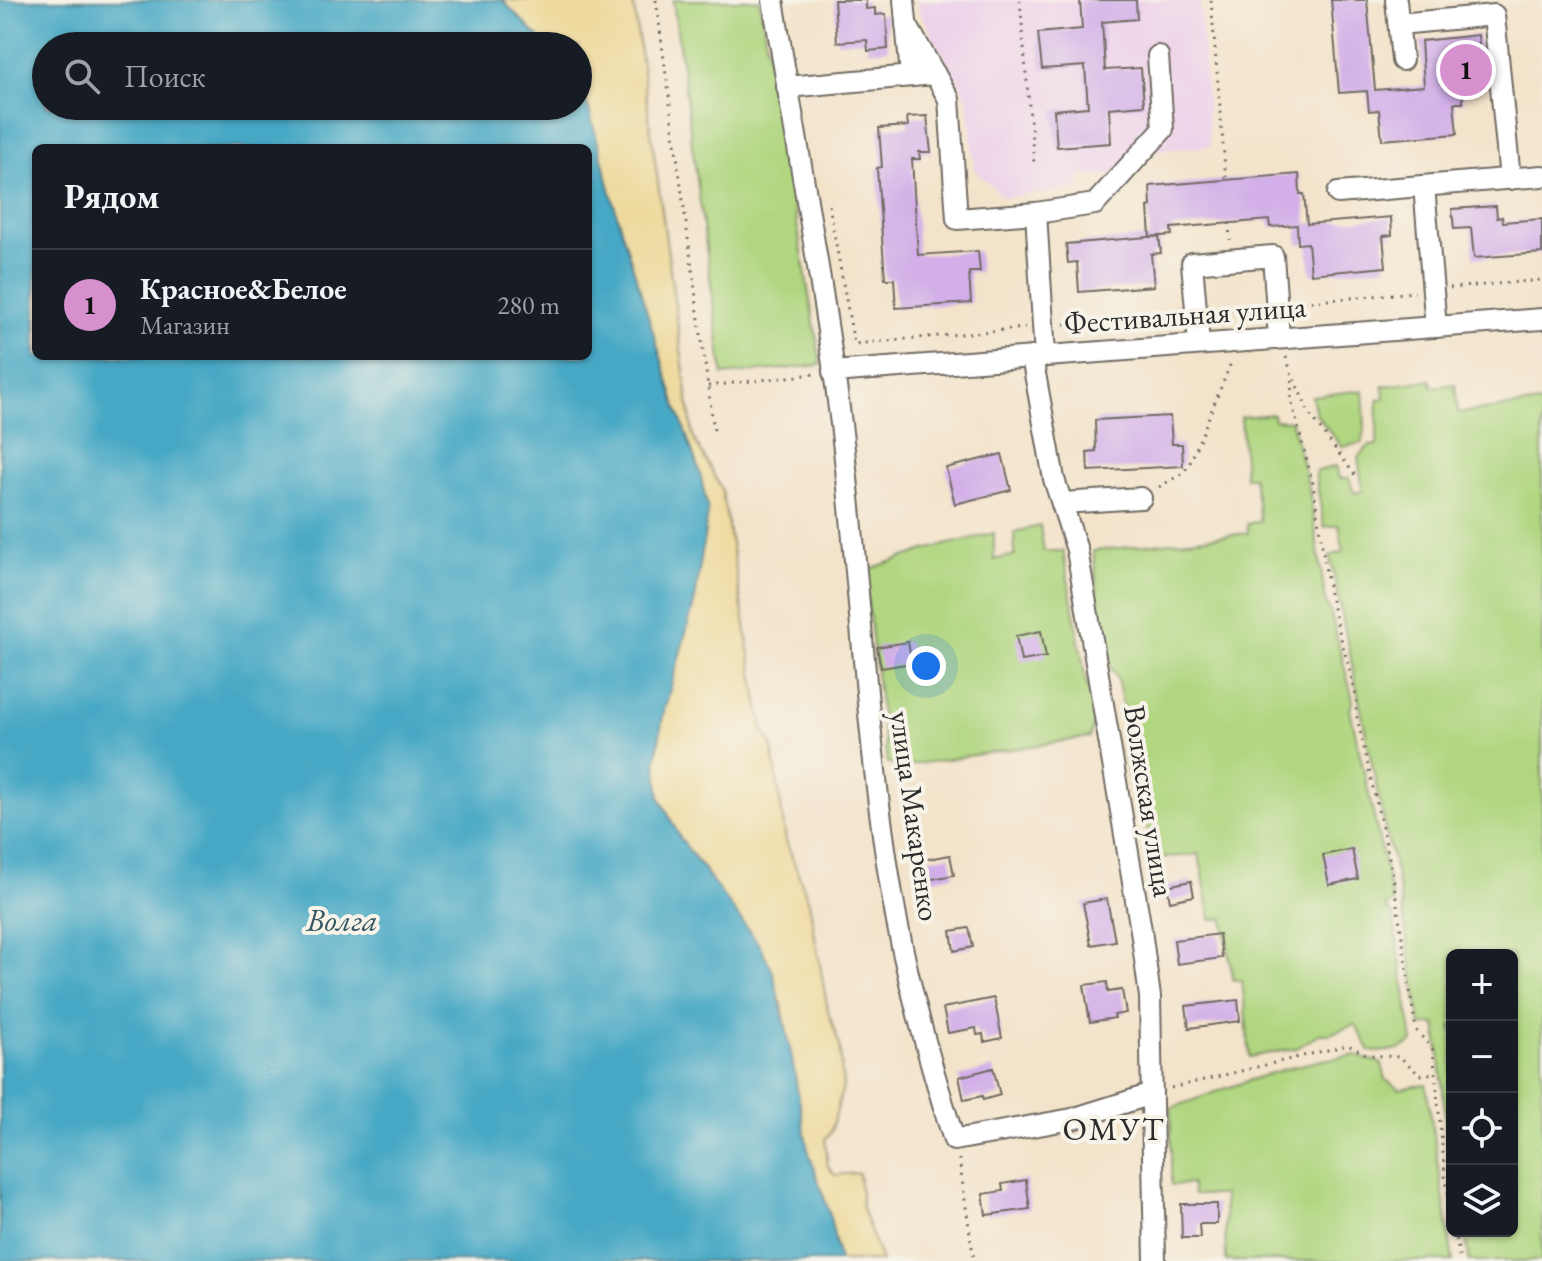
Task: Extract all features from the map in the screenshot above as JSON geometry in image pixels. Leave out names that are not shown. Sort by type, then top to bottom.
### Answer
[{"type":"street","name":"улица Макаренко","points":[[773,0],[833,372],[892,892],[908,979],[954,1140]]},
{"type":"street","points":[[904,0],[911,76]]},
{"type":"street","points":[[1396,0],[1402,60]]},
{"type":"street","points":[[1399,24],[1494,15],[1510,179]]},
{"type":"street","points":[[906,24],[949,99],[957,219],[1036,213],[1095,204],[1163,129],[1158,56]]},
{"type":"street","points":[[787,87],[935,74]]},
{"type":"street","points":[[1338,193],[1542,176]]},
{"type":"street","points":[[1424,186],[1436,327]]},
{"type":"street","name":"Волжская улица","points":[[1036,213],[1042,326],[1038,356],[1054,479],[1077,550],[1150,997],[1155,1261]]},
{"type":"street","points":[[1199,344],[1192,263],[1273,256],[1279,338]]},
{"type":"street","name":"Фестивальная улица","points":[[833,372],[1542,319]]},
{"type":"street","points":[[1062,503],[1141,498]]},
{"type":"street","points":[[954,1140],[1072,1119],[1152,1094]]},
{"type":"path","points":[[656,0],[714,431]]},
{"type":"path","points":[[1020,0],[1034,164]]},
{"type":"path","points":[[1211,0],[1226,180]]},
{"type":"path","points":[[827,191],[854,344],[1542,280]]},
{"type":"path","points":[[1279,338],[1310,415],[1355,475]]},
{"type":"path","points":[[1141,498],[1183,473],[1190,463],[1241,341]]},
{"type":"path","points":[[708,386],[833,372]]},
{"type":"path","points":[[1292,375],[1291,400],[1313,484],[1329,593],[1357,699],[1356,713],[1392,871],[1416,1030],[1433,1050],[1437,1112],[1446,1173]]},
{"type":"path","points":[[1152,1094],[1348,1045],[1368,1055],[1400,1057],[1420,1075],[1436,1073]]},
{"type":"path","points":[[954,1140],[974,1261]]},
{"type":"path","points":[[1456,1237],[1460,1261]]},
{"type":"shaded area","points":[[918,0],[1200,0],[1210,147],[1150,151],[1131,172],[1079,177],[1080,189],[1003,197],[975,170],[967,98],[919,11]]},
{"type":"green space","points":[[673,0],[759,0],[821,365],[723,375]]},
{"type":"green space","points":[[1431,380],[1432,387],[1455,384],[1458,413],[1542,403],[1542,1261],[1469,1261],[1466,1237],[1518,1237],[1518,949],[1446,949],[1446,1122],[1436,1024],[1421,1026],[1396,871],[1330,556],[1344,552],[1339,525],[1324,527],[1315,472],[1336,466],[1339,478],[1349,478],[1354,493],[1363,491],[1358,457],[1369,446],[1377,445],[1378,400],[1384,398],[1383,386]]},
{"type":"green space","points":[[1363,390],[1365,427],[1362,443],[1342,447],[1316,414],[1312,396]]},
{"type":"green space","points":[[1273,414],[1274,420],[1291,421],[1309,489],[1326,604],[1353,700],[1350,709],[1393,903],[1385,906],[1393,916],[1413,1042],[1381,1052],[1370,1051],[1355,1024],[1330,1034],[1319,1034],[1297,1048],[1250,1057],[1242,980],[1233,980],[1223,918],[1211,920],[1199,854],[1153,859],[1143,803],[1134,804],[1121,738],[1129,736],[1117,678],[1103,637],[1093,551],[1248,533],[1247,524],[1260,521],[1253,477],[1245,477],[1241,417]]},
{"type":"green space","points":[[1040,526],[1044,551],[1063,551],[1095,719],[1090,737],[898,767],[887,763],[864,571],[925,550],[994,533],[994,560],[1015,555],[1014,532]]},
{"type":"green space","points":[[1357,1055],[1382,1064],[1386,1080],[1400,1089],[1426,1084],[1446,1215],[1446,1237],[1449,1237],[1453,1261],[1226,1261],[1224,1195],[1193,1195],[1191,1184],[1171,1185],[1171,1108],[1286,1069]]},
{"type":"sand","points":[[502,0],[633,0],[693,437],[722,490],[763,731],[772,745],[786,841],[809,902],[828,1011],[840,1046],[843,1087],[831,1132],[825,1139],[828,1166],[835,1175],[859,1173],[862,1208],[881,1261],[839,1261],[829,1212],[808,1150],[782,1003],[710,877],[680,838],[660,798],[656,761],[663,715],[695,600],[708,510],[700,473],[618,219],[592,120],[592,32],[533,32]]},
{"type":"water","name":"Волга","points":[[0,0],[502,0],[533,32],[32,32],[32,120],[592,120],[618,219],[700,473],[708,510],[695,600],[663,715],[656,761],[660,798],[680,838],[761,947],[773,972],[808,1150],[829,1212],[839,1261],[0,1261]]},
{"type":"building","points":[[834,0],[866,0],[866,9],[875,8],[875,15],[886,14],[888,49],[868,51],[867,40],[837,42]]},
{"type":"building","points":[[1080,0],[1136,0],[1137,19],[1102,22],[1105,70],[1141,68],[1144,105],[1109,108],[1111,143],[1057,147],[1054,110],[1088,107],[1085,66],[1042,69],[1038,33],[1082,29]]},
{"type":"building","points":[[1331,0],[1367,0],[1375,90],[1424,86],[1421,41],[1478,35],[1482,70],[1474,71],[1475,82],[1462,83],[1463,103],[1454,103],[1457,134],[1382,140],[1379,110],[1369,111],[1367,91],[1339,93]]},
{"type":"building","points":[[927,116],[931,152],[919,152],[920,159],[912,159],[918,255],[978,251],[980,272],[969,272],[971,303],[896,308],[894,279],[885,279],[877,168],[882,167],[879,128],[908,126],[907,117]]},
{"type":"building","points":[[1299,174],[1307,224],[1391,217],[1392,235],[1383,236],[1386,267],[1311,274],[1308,243],[1298,244],[1297,225],[1270,227],[1269,220],[1171,228],[1172,235],[1150,237],[1150,186]]},
{"type":"building","points":[[1496,206],[1497,218],[1502,217],[1503,222],[1542,219],[1542,253],[1474,258],[1471,228],[1454,229],[1452,209]]},
{"type":"building","points":[[1159,236],[1161,253],[1151,254],[1154,286],[1079,292],[1077,262],[1068,263],[1066,244]]},
{"type":"building","points":[[1170,416],[1172,444],[1182,444],[1183,466],[1088,471],[1087,452],[1096,451],[1095,420]]},
{"type":"building","points":[[1002,454],[1011,490],[955,504],[946,468]]},
{"type":"building","points":[[1041,631],[1046,657],[1021,661],[1016,636]]},
{"type":"building","points":[[908,642],[912,663],[881,668],[877,647]]},
{"type":"building","points":[[1352,849],[1358,879],[1329,885],[1323,855]]},
{"type":"building","points":[[950,855],[954,875],[921,881],[917,861]]},
{"type":"building","points":[[1191,881],[1194,896],[1170,901],[1167,886]]},
{"type":"building","points":[[1107,899],[1115,941],[1091,945],[1083,903]]},
{"type":"building","points":[[969,928],[973,947],[954,951],[951,931]]},
{"type":"building","points":[[1219,934],[1222,958],[1177,964],[1174,940]]},
{"type":"building","points":[[1107,982],[1108,992],[1122,990],[1126,1013],[1090,1022],[1084,985]]},
{"type":"building","points":[[994,998],[1002,1038],[984,1042],[983,1034],[977,1035],[976,1028],[948,1033],[943,1008]]},
{"type":"building","points":[[1238,1000],[1240,1021],[1189,1028],[1186,1006]]},
{"type":"building","points":[[993,1068],[1000,1095],[983,1100],[982,1096],[964,1100],[959,1077]]},
{"type":"building","points":[[1026,1180],[1030,1209],[986,1215],[983,1194],[1003,1191],[1002,1184]]},
{"type":"building","points":[[1181,1204],[1217,1204],[1217,1224],[1199,1224],[1200,1238],[1182,1238]]},
{"type":"place","name":"Красное&Белое","points":[[1466,70]]},
{"type":"district","name":"ОМУТ","points":[[1114,1129]]}]
